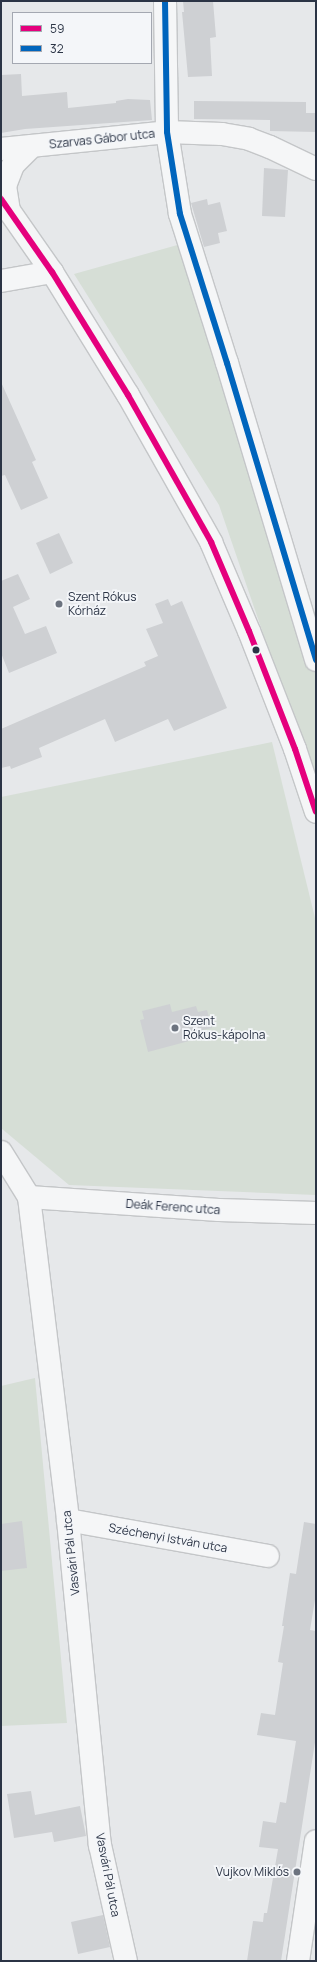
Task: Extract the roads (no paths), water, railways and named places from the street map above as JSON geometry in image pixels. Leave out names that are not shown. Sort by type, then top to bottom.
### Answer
[{"type":"street","points":[[165,1],[167,132],[180,214],[227,363],[316,660]]},
{"type":"street","name":"Szarvas Gábor utca","points":[[1,149],[167,132],[222,134],[248,139],[270,147],[316,169]]},
{"type":"street","points":[[32,146],[13,165],[5,186],[5,205],[52,272],[128,395],[211,542],[249,630],[295,749],[316,812]]},
{"type":"street","points":[[1,281],[52,272]]},
{"type":"street","name":"Vasvári Pál utca","points":[[1,1152],[29,1197],[68,1520],[100,1845],[126,1961]]},
{"type":"street","name":"Deák Ferenc utca","points":[[29,1197],[219,1210],[316,1213]]},
{"type":"street","name":"Széchenyi István utca","points":[[68,1520],[268,1556]]},
{"type":"street","points":[[298,1961],[313,1883],[316,1841]]},
{"type":"place","name":"Szent Rókus Kórház","points":[[59,604]]},
{"type":"place","name":"Szent Rókus-kápolna","points":[[175,1028]]},
{"type":"place","name":"Vujkov Miklós","points":[[297,1872]]}]
